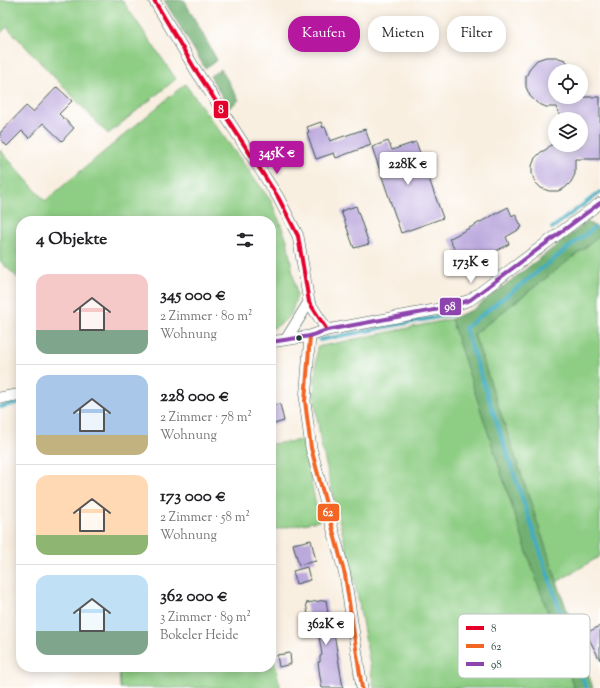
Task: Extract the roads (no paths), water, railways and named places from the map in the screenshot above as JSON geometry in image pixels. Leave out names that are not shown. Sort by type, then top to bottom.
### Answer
[{"type":"street","points":[[154,0],[195,70],[278,197],[298,236],[309,302],[327,330]]},
{"type":"street","points":[[276,341],[287,338],[310,336],[327,330],[445,308],[470,300],[600,203]]},
{"type":"street","points":[[287,338],[309,302]]},
{"type":"street","points":[[310,336],[305,401],[311,448],[345,575],[362,688]]},
{"type":"street","points":[[0,398],[16,395]]},
{"type":"waterway","points":[[552,228],[600,192]]},
{"type":"waterway","points":[[561,614],[465,328],[594,228]]},
{"type":"waterway","points":[[320,340],[453,314]]},
{"type":"waterway","points":[[0,407],[16,403]]},
{"type":"waterway","points":[[583,678],[586,688]]}]
